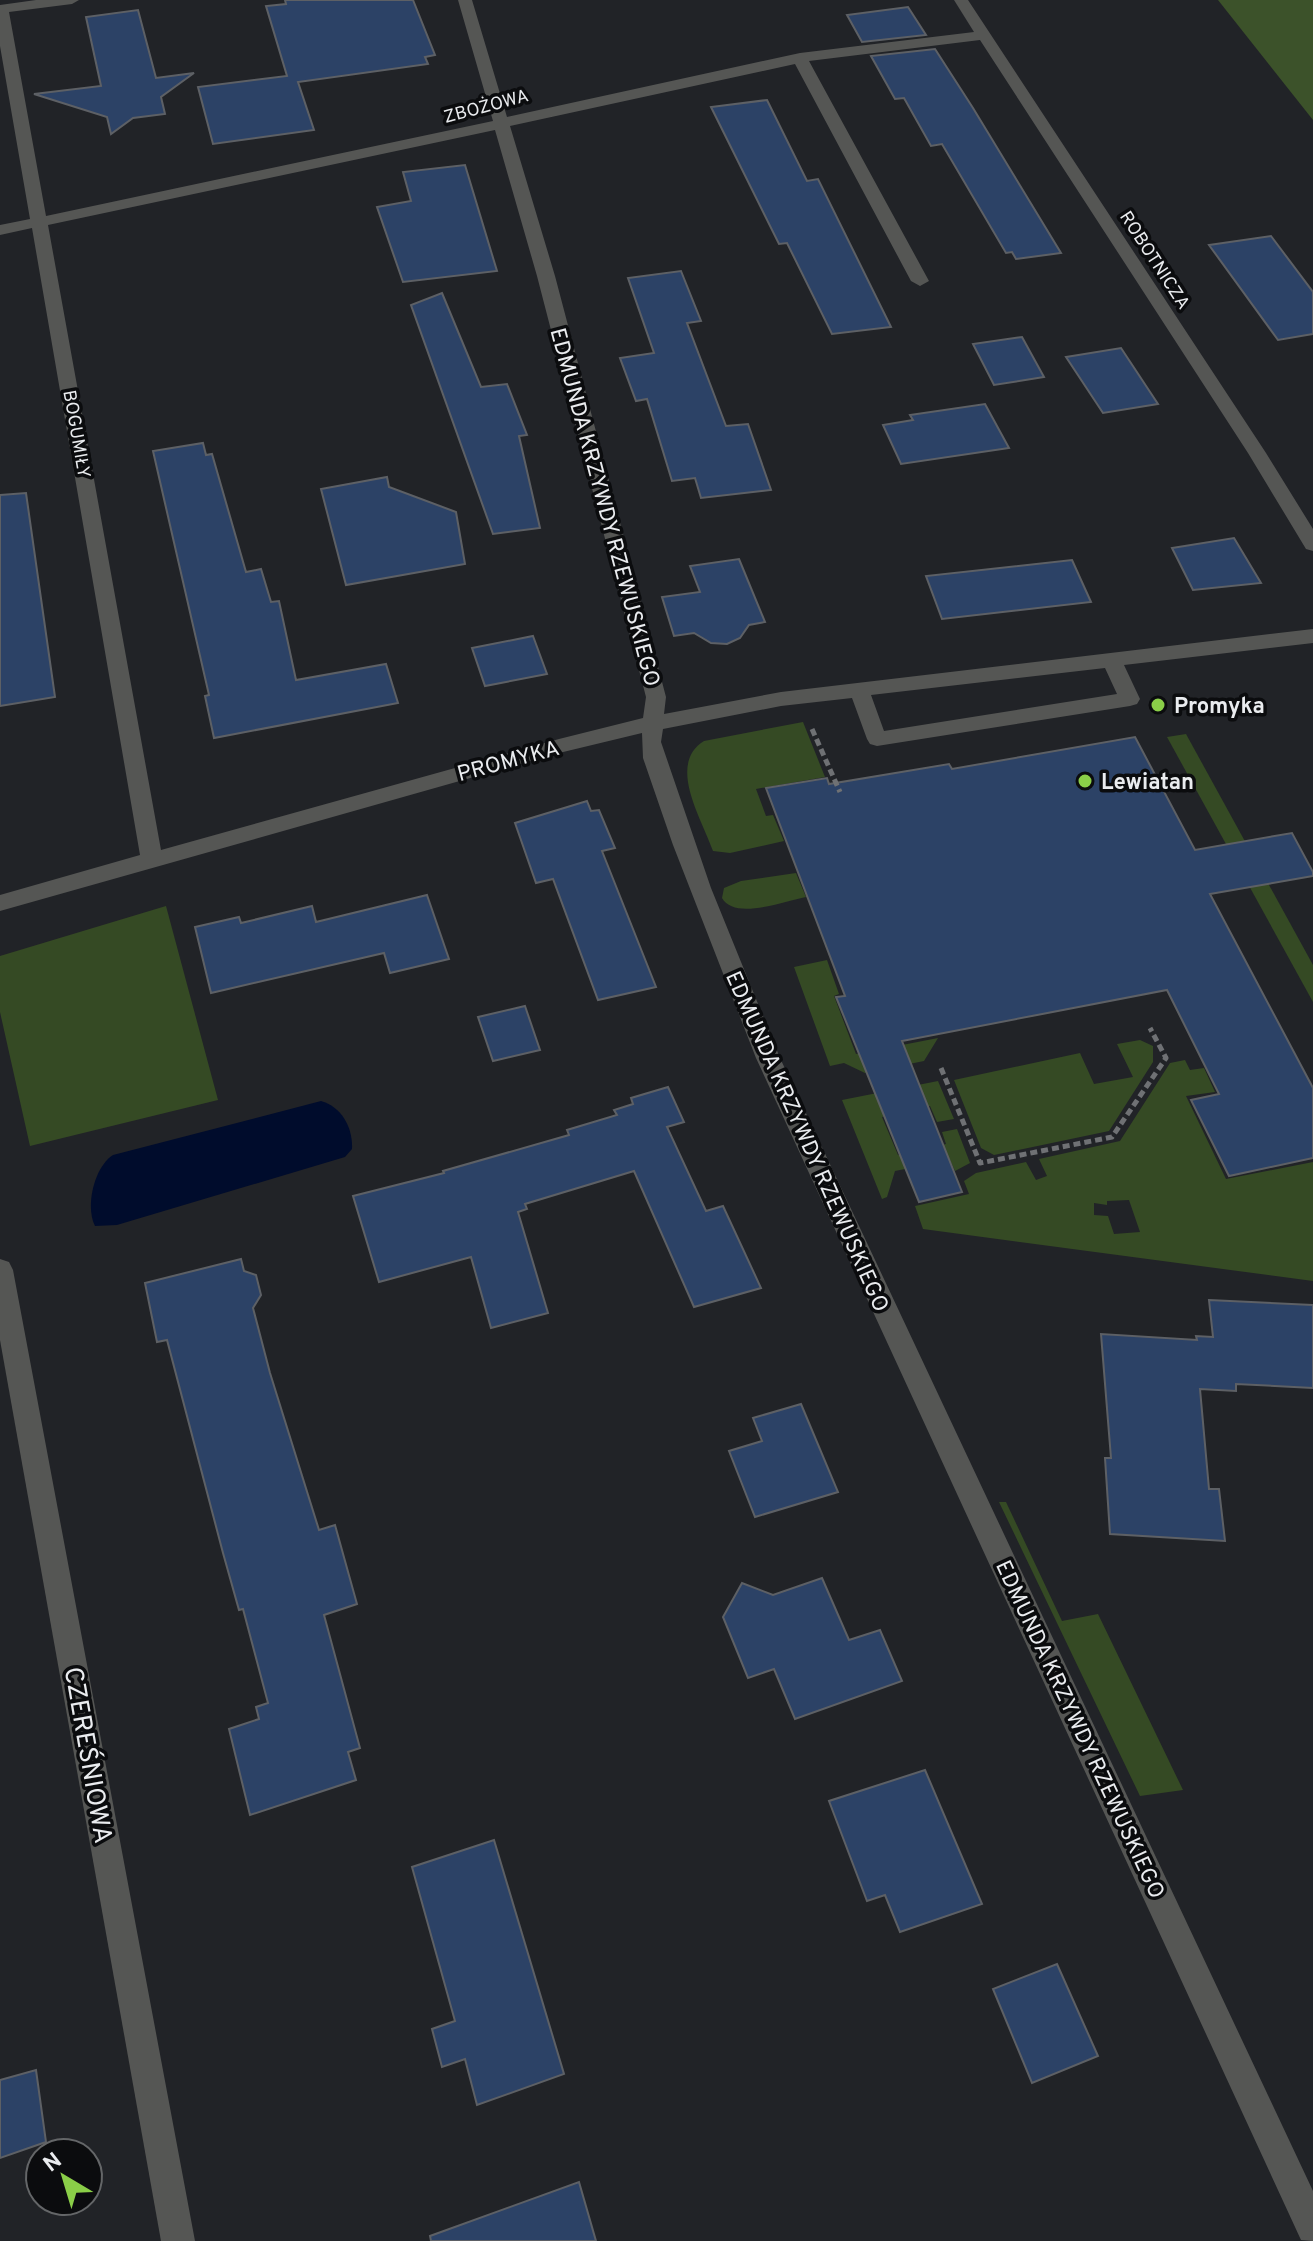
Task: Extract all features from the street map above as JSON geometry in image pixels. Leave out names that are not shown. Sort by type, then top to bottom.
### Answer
[{"type":"street","points":[[0,9],[72,0]]},
{"type":"street","name":"EDMUNDA KRZYWDY RZEWUSKIEGO","points":[[465,0],[546,276],[656,697],[651,742],[654,758],[693,875],[749,1017],[1304,2185],[1313,2228]]},
{"type":"street","name":"ROBOTNICZA","points":[[961,0],[1257,453],[1313,545]]},
{"type":"street","name":"BOGUMIŁY","points":[[0,9],[152,859]]},
{"type":"street","name":"ZBOŻOWA","points":[[0,230],[451,137],[500,123],[800,58],[984,35]]},
{"type":"street","points":[[800,58],[920,281]]},
{"type":"street","name":"PROMYKA","points":[[0,903],[559,746],[654,723],[781,699],[1313,636]]},
{"type":"street","points":[[859,690],[877,739],[1130,699],[1111,659]]},
{"type":"street","name":"CZEREŚNIOWA","points":[[0,1270],[178,2241]]},
{"type":"path","points":[[807,717],[840,792]]},
{"type":"path","points":[[941,1068],[980,1163],[1112,1137],[1166,1058],[1150,1028]]},
{"type":"green space","points":[[1218,0],[1313,0],[1313,120]]},
{"type":"green space","points":[[803,722],[825,777],[756,789],[766,816],[773,815],[784,841],[730,853],[713,851],[687,777],[693,751],[704,741]]},
{"type":"green space","points":[[1186,734],[1313,965],[1313,1002],[1167,737]]},
{"type":"green space","points":[[796,873],[806,897],[748,909],[737,908],[722,898],[724,888],[741,881]]},
{"type":"green space","points":[[166,906],[218,1100],[30,1146],[0,1012],[0,956]]},
{"type":"green space","points":[[827,960],[839,994],[834,996],[856,1054],[938,1038],[924,1061],[865,1073],[844,1063],[830,1066],[794,967]]},
{"type":"green space","points":[[1140,1040],[1153,1046],[1153,1062],[1109,1131],[994,1155],[981,1148],[954,1080],[1080,1053],[1094,1084],[1133,1077],[1117,1044]]},
{"type":"green space","points":[[1185,1060],[1190,1070],[1204,1068],[1215,1092],[1186,1096],[1226,1179],[1313,1162],[1313,1281],[923,1229],[915,1206],[969,1194],[964,1181],[976,1173],[1026,1162],[1036,1180],[1047,1176],[1039,1159],[1120,1141],[1170,1063]],"holes":[[[1129,1200],[1140,1232],[1114,1234],[1108,1216],[1094,1215],[1094,1203],[1107,1205],[1107,1201]]]},
{"type":"green space","points":[[938,1081],[954,1119],[937,1122],[930,1106],[882,1117],[898,1155],[946,1144],[942,1132],[957,1129],[970,1163],[955,1171],[950,1160],[895,1171],[887,1197],[882,1199],[842,1100]]},
{"type":"green space","points":[[999,1502],[1006,1502],[1062,1621],[1098,1614],[1183,1790],[1140,1796]]},
{"type":"water","points":[[321,1101],[340,1113],[351,1133],[352,1149],[345,1157],[117,1225],[95,1226],[91,1209],[93,1188],[101,1168],[113,1155]]},
{"type":"building","points":[[285,0],[413,0],[435,55],[425,57],[428,64],[298,82],[314,130],[213,144],[198,87],[287,76],[266,6],[286,4]]},
{"type":"building","points":[[908,7],[926,35],[862,42],[847,15]]},
{"type":"building","points":[[138,10],[156,78],[194,73],[161,97],[165,114],[133,118],[111,134],[107,117],[34,94],[101,86],[86,17]]},
{"type":"building","points":[[935,49],[1061,253],[1016,259],[1012,252],[1006,253],[942,144],[931,146],[904,98],[895,99],[871,56]]},
{"type":"building","points":[[767,100],[807,181],[818,179],[891,327],[832,334],[787,243],[779,244],[711,107]]},
{"type":"building","points":[[465,165],[497,271],[403,282],[377,207],[411,201],[403,172]]},
{"type":"building","points":[[1271,236],[1313,292],[1313,334],[1278,340],[1209,245]]},
{"type":"building","points":[[681,271],[701,321],[687,323],[726,426],[748,424],[771,490],[701,498],[695,478],[672,481],[647,399],[636,401],[620,358],[654,353],[628,278]]},
{"type":"building","points":[[442,293],[481,387],[507,384],[527,435],[519,436],[540,528],[493,534],[411,305]]},
{"type":"building","points":[[1022,337],[1044,377],[994,385],[973,344]]},
{"type":"building","points":[[1121,348],[1158,404],[1103,413],[1066,357]]},
{"type":"building","points":[[985,404],[1009,448],[901,464],[883,425],[913,420],[910,415]]},
{"type":"building","points":[[203,443],[206,455],[212,454],[246,572],[261,569],[271,602],[279,601],[296,680],[386,664],[398,703],[214,738],[205,696],[209,695],[153,451]]},
{"type":"building","points":[[387,477],[389,487],[456,512],[465,564],[346,585],[321,489]]},
{"type":"building","points":[[26,493],[55,697],[0,706],[0,495]]},
{"type":"building","points":[[1234,538],[1261,583],[1193,590],[1172,548]]},
{"type":"building","points":[[739,559],[765,622],[749,625],[740,638],[727,644],[711,643],[694,633],[674,636],[662,597],[700,592],[690,566]]},
{"type":"building","points":[[1072,560],[1091,602],[942,619],[926,576]]},
{"type":"building","points":[[533,636],[547,674],[485,686],[472,648]]},
{"type":"building","points":[[1135,737],[1195,850],[1292,833],[1313,872],[1313,876],[1210,894],[1313,1088],[1313,1158],[1229,1176],[1191,1100],[1219,1094],[1167,990],[902,1041],[962,1192],[919,1202],[836,997],[845,996],[766,788],[827,778],[829,784],[949,764],[952,769]]},
{"type":"building","points":[[587,801],[591,811],[599,810],[615,848],[602,851],[656,987],[598,1000],[553,879],[536,883],[515,823]]},
{"type":"building","points":[[427,895],[449,959],[390,973],[384,953],[211,993],[195,927],[239,917],[241,923],[312,906],[316,922]]},
{"type":"building","points":[[525,1006],[540,1050],[493,1061],[478,1017]]},
{"type":"building","points":[[668,1087],[684,1122],[667,1127],[706,1211],[723,1206],[761,1288],[694,1307],[634,1171],[525,1204],[527,1209],[518,1212],[548,1313],[491,1328],[471,1257],[379,1282],[353,1196],[444,1173],[569,1135],[567,1130],[617,1115],[614,1110],[633,1104],[631,1098]]},
{"type":"building","points":[[241,1259],[244,1271],[256,1275],[261,1295],[253,1308],[319,1530],[335,1525],[357,1604],[324,1615],[360,1748],[348,1752],[356,1780],[250,1815],[229,1729],[259,1719],[256,1707],[268,1703],[243,1609],[239,1610],[223,1553],[167,1340],[157,1342],[145,1283]]},
{"type":"building","points":[[1209,1300],[1313,1305],[1313,1388],[1236,1384],[1236,1391],[1200,1389],[1209,1489],[1219,1489],[1225,1541],[1110,1534],[1105,1458],[1111,1458],[1101,1334],[1197,1340],[1196,1336],[1213,1337]]},
{"type":"building","points":[[801,1404],[838,1492],[755,1517],[729,1451],[762,1441],[753,1418]]},
{"type":"building","points":[[822,1578],[849,1640],[880,1630],[902,1681],[795,1719],[774,1669],[748,1678],[723,1617],[742,1583],[773,1595]]},
{"type":"building","points":[[925,1770],[982,1904],[900,1932],[885,1895],[867,1901],[829,1801]]},
{"type":"building","points":[[494,1840],[564,2074],[477,2105],[465,2059],[442,2067],[432,2029],[455,2021],[412,1867]]},
{"type":"building","points":[[1057,1964],[1098,2056],[1032,2083],[993,1989]]},
{"type":"building","points":[[36,2070],[45,2137],[24,2137],[24,2150],[0,2158],[0,2080]]},
{"type":"building","points":[[579,2182],[596,2241],[431,2241],[430,2236]]},
{"type":"place","name":"Promyka","points":[[1158,705]]},
{"type":"place","name":"Lewiatan","points":[[1085,781]]}]
